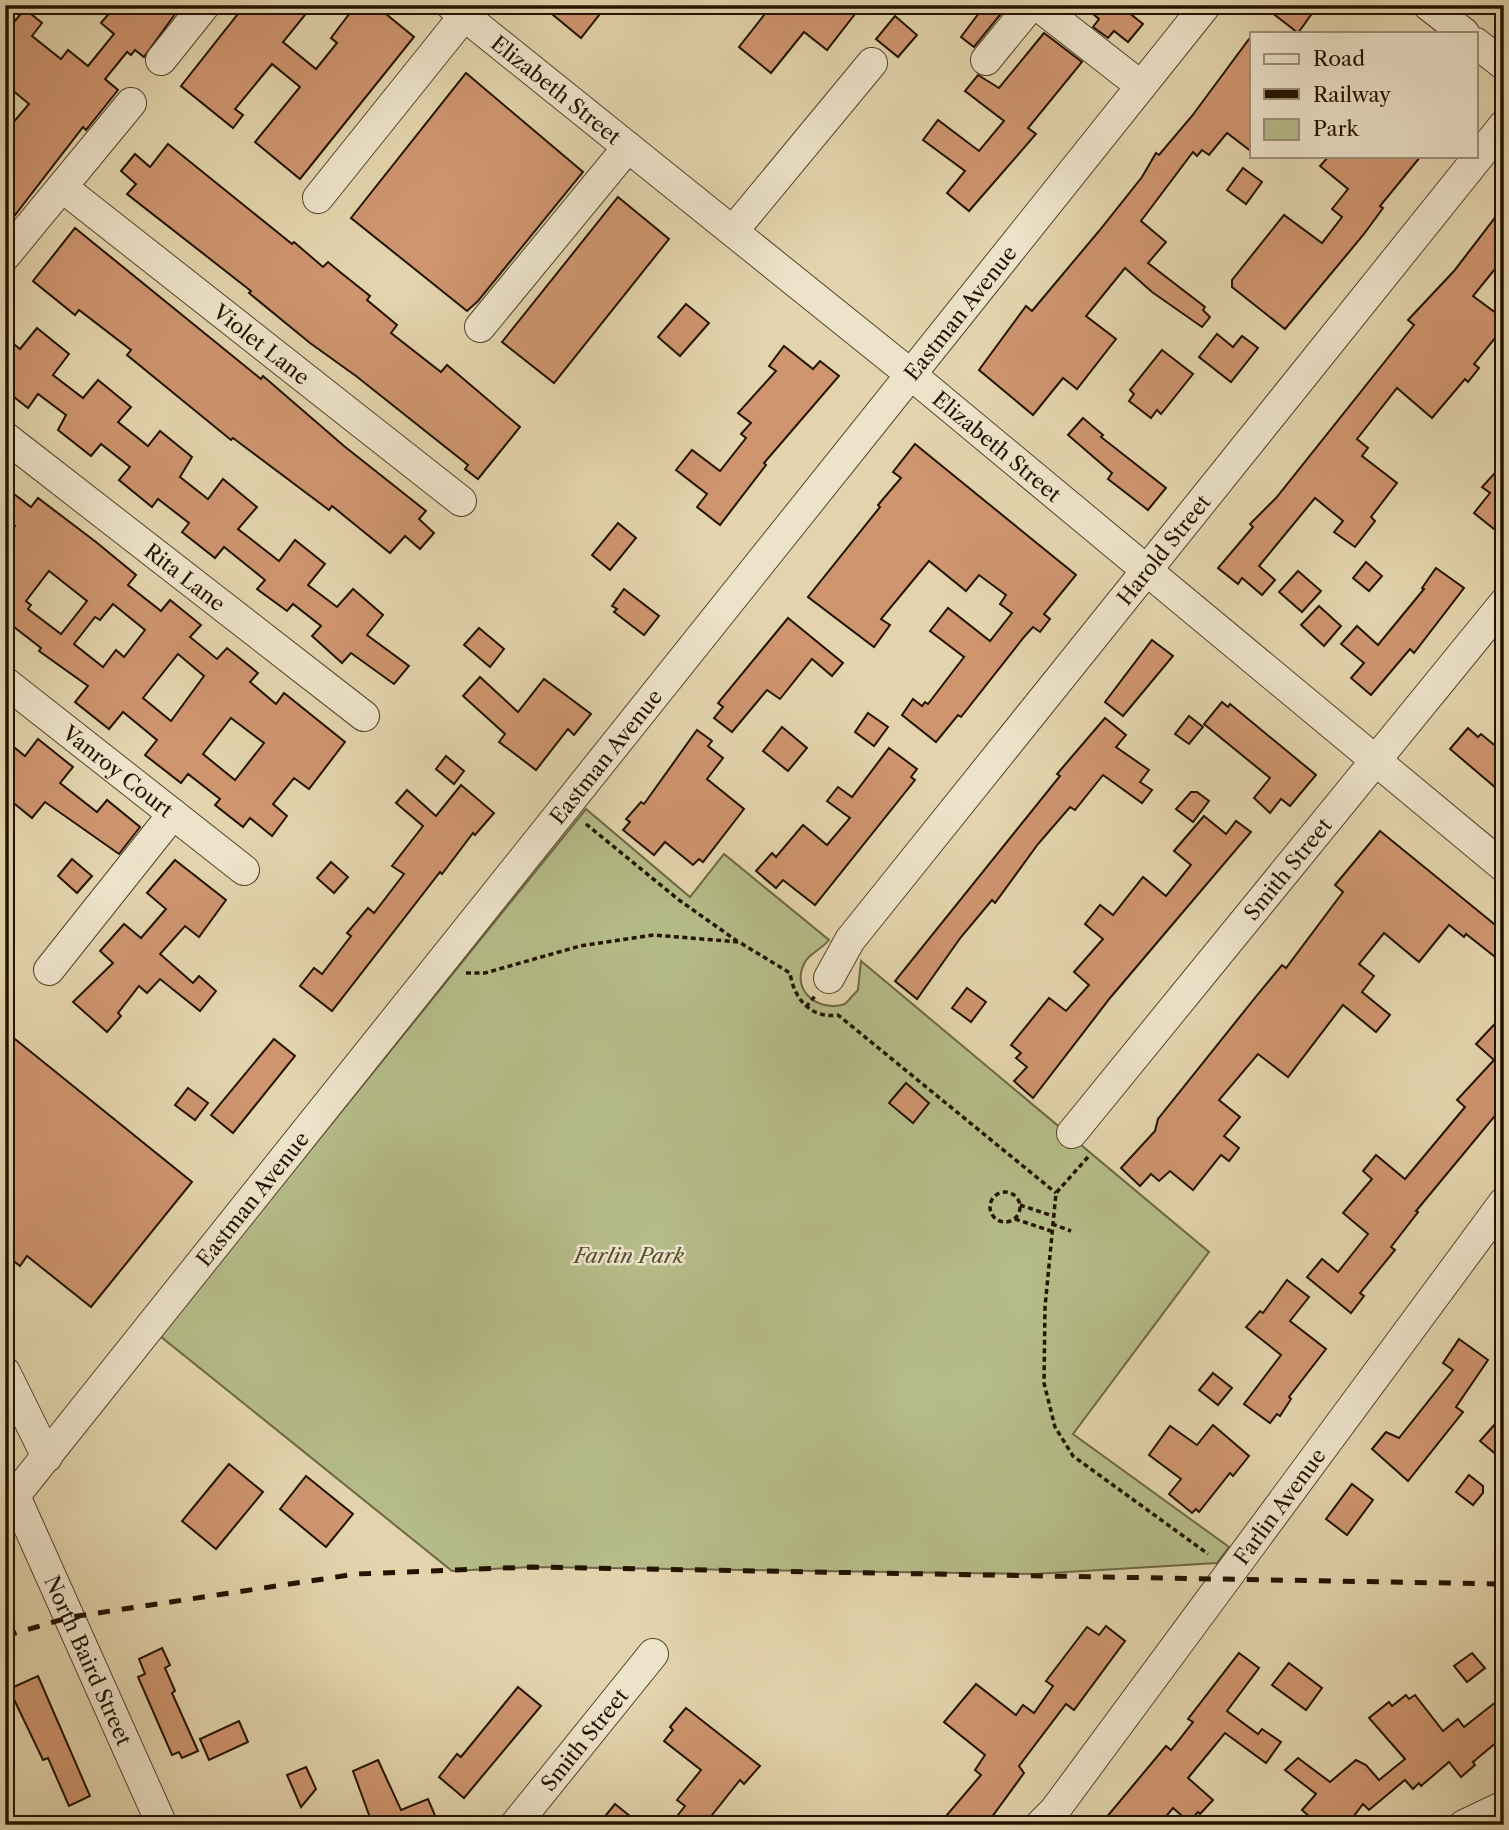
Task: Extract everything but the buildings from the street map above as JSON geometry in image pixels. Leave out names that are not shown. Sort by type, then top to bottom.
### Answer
[{"type":"street","points":[[161,60],[205,5]]},
{"type":"street","points":[[986,60],[1031,5]]},
{"type":"street","points":[[1037,5],[1141,86]]},
{"type":"street","name":"Eastman Avenue","points":[[10,1502],[909,373],[1206,5]]},
{"type":"street","points":[[1428,5],[1463,32]]},
{"type":"street","points":[[317,198],[458,11]]},
{"type":"street","name":"Elizabeth Street","points":[[458,11],[909,373],[1504,867]]},
{"type":"street","points":[[1478,45],[1504,65]]},
{"type":"street","points":[[733,231],[872,63]]},
{"type":"street","points":[[5,256],[131,103]]},
{"type":"street","name":"Harold Street","points":[[1478,157],[1504,125]]},
{"type":"street","points":[[480,327],[628,147]]},
{"type":"street","name":"Harold Street","points":[[829,978],[850,940],[1477,158]]},
{"type":"street","name":"Violet Lane","points":[[62,187],[461,502]]},
{"type":"street","name":"Rita Lane","points":[[5,437],[364,716]]},
{"type":"street","name":"Smith Street","points":[[1080,1145],[1377,761],[1504,603]]},
{"type":"street","name":"Vanroy Court","points":[[5,682],[173,814],[49,970]]},
{"type":"street","points":[[173,814],[244,870]]},
{"type":"street","name":"Farlin Avenue","points":[[1048,1820],[1504,1202]]},
{"type":"street","points":[[5,1372],[47,1457]]},
{"type":"street","name":"North Baird Street","points":[[10,1502],[162,1825]]},
{"type":"street","name":"Smith Street","points":[[515,1825],[653,1654]]},
{"type":"street","points":[[1464,1825],[1504,1807]]},
{"type":"path","points":[[586,824],[679,900],[738,943],[790,972],[797,998],[806,1007],[817,1014],[838,1015],[1056,1193]]},
{"type":"path","points":[[467,973],[485,973],[580,946],[654,935],[738,943]]},
{"type":"path","points":[[1080,1145],[1056,1193],[1051,1231],[1043,1350],[1044,1383],[1055,1427],[1073,1456],[1208,1554]]},
{"type":"path","points":[[1051,1231],[1015,1219],[1006,1222],[997,1220],[990,1212],[990,1203],[997,1195],[1007,1192],[1015,1197],[1020,1205],[1053,1216]]},
{"type":"path","points":[[1015,1219],[1020,1205]]},
{"type":"path","points":[[1052,1224],[1071,1231]]},
{"type":"green space","name":"Farlin Park","points":[[586,809],[690,897],[724,854],[829,940],[807,959],[801,972],[801,982],[810,997],[826,1005],[845,1004],[858,990],[861,961],[1209,1252],[1073,1434],[1229,1547],[1217,1563],[1034,1574],[531,1567],[452,1571],[160,1336]]},
{"type":"railway","points":[[5,1636],[71,1617],[356,1574],[531,1567],[1504,1584]]}]
